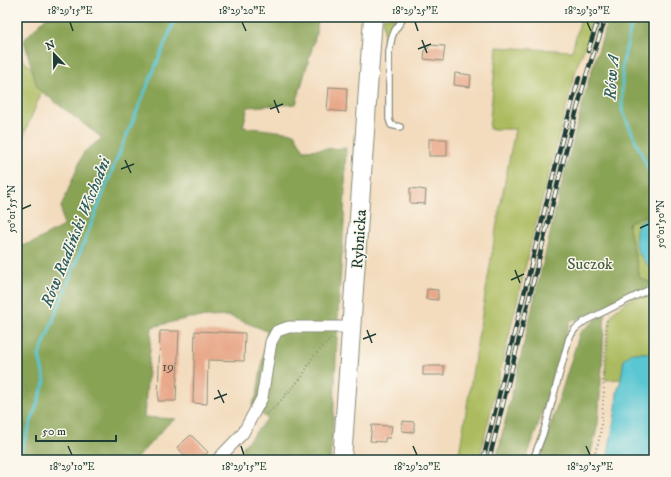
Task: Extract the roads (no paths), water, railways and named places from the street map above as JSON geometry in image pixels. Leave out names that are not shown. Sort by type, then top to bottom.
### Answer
[{"type":"main road","name":"Rybnicka","points":[[342,460],[374,17]]},
{"type":"street","points":[[217,460],[243,433],[262,398],[271,342],[277,331],[289,327],[352,327]]},
{"type":"lane","points":[[400,127],[391,125],[389,119],[389,52],[392,37],[402,20],[402,17]]},
{"type":"lane","points":[[533,460],[544,431],[569,338],[575,329],[585,321],[654,287]]},
{"type":"water","points":[[654,218],[654,270],[651,269],[639,253],[636,245],[636,237],[639,221]]},
{"type":"water","points":[[632,353],[654,354],[654,460],[607,460],[616,409],[617,392],[621,379],[624,359]]},
{"type":"waterway","name":"Rów Radliński Wschodni","points":[[18,460],[45,381],[39,356],[114,166],[176,17]]},
{"type":"waterway","name":"Rów A","points":[[633,17],[622,67],[622,110],[654,182]]},
{"type":"railway","points":[[588,51],[599,17]]},
{"type":"railway","points":[[489,460],[568,142],[587,73],[606,17]]},
{"type":"railway","points":[[483,460],[562,140],[579,78]]},
{"type":"park label","name":"Suczok","points":[[590,263]]}]
